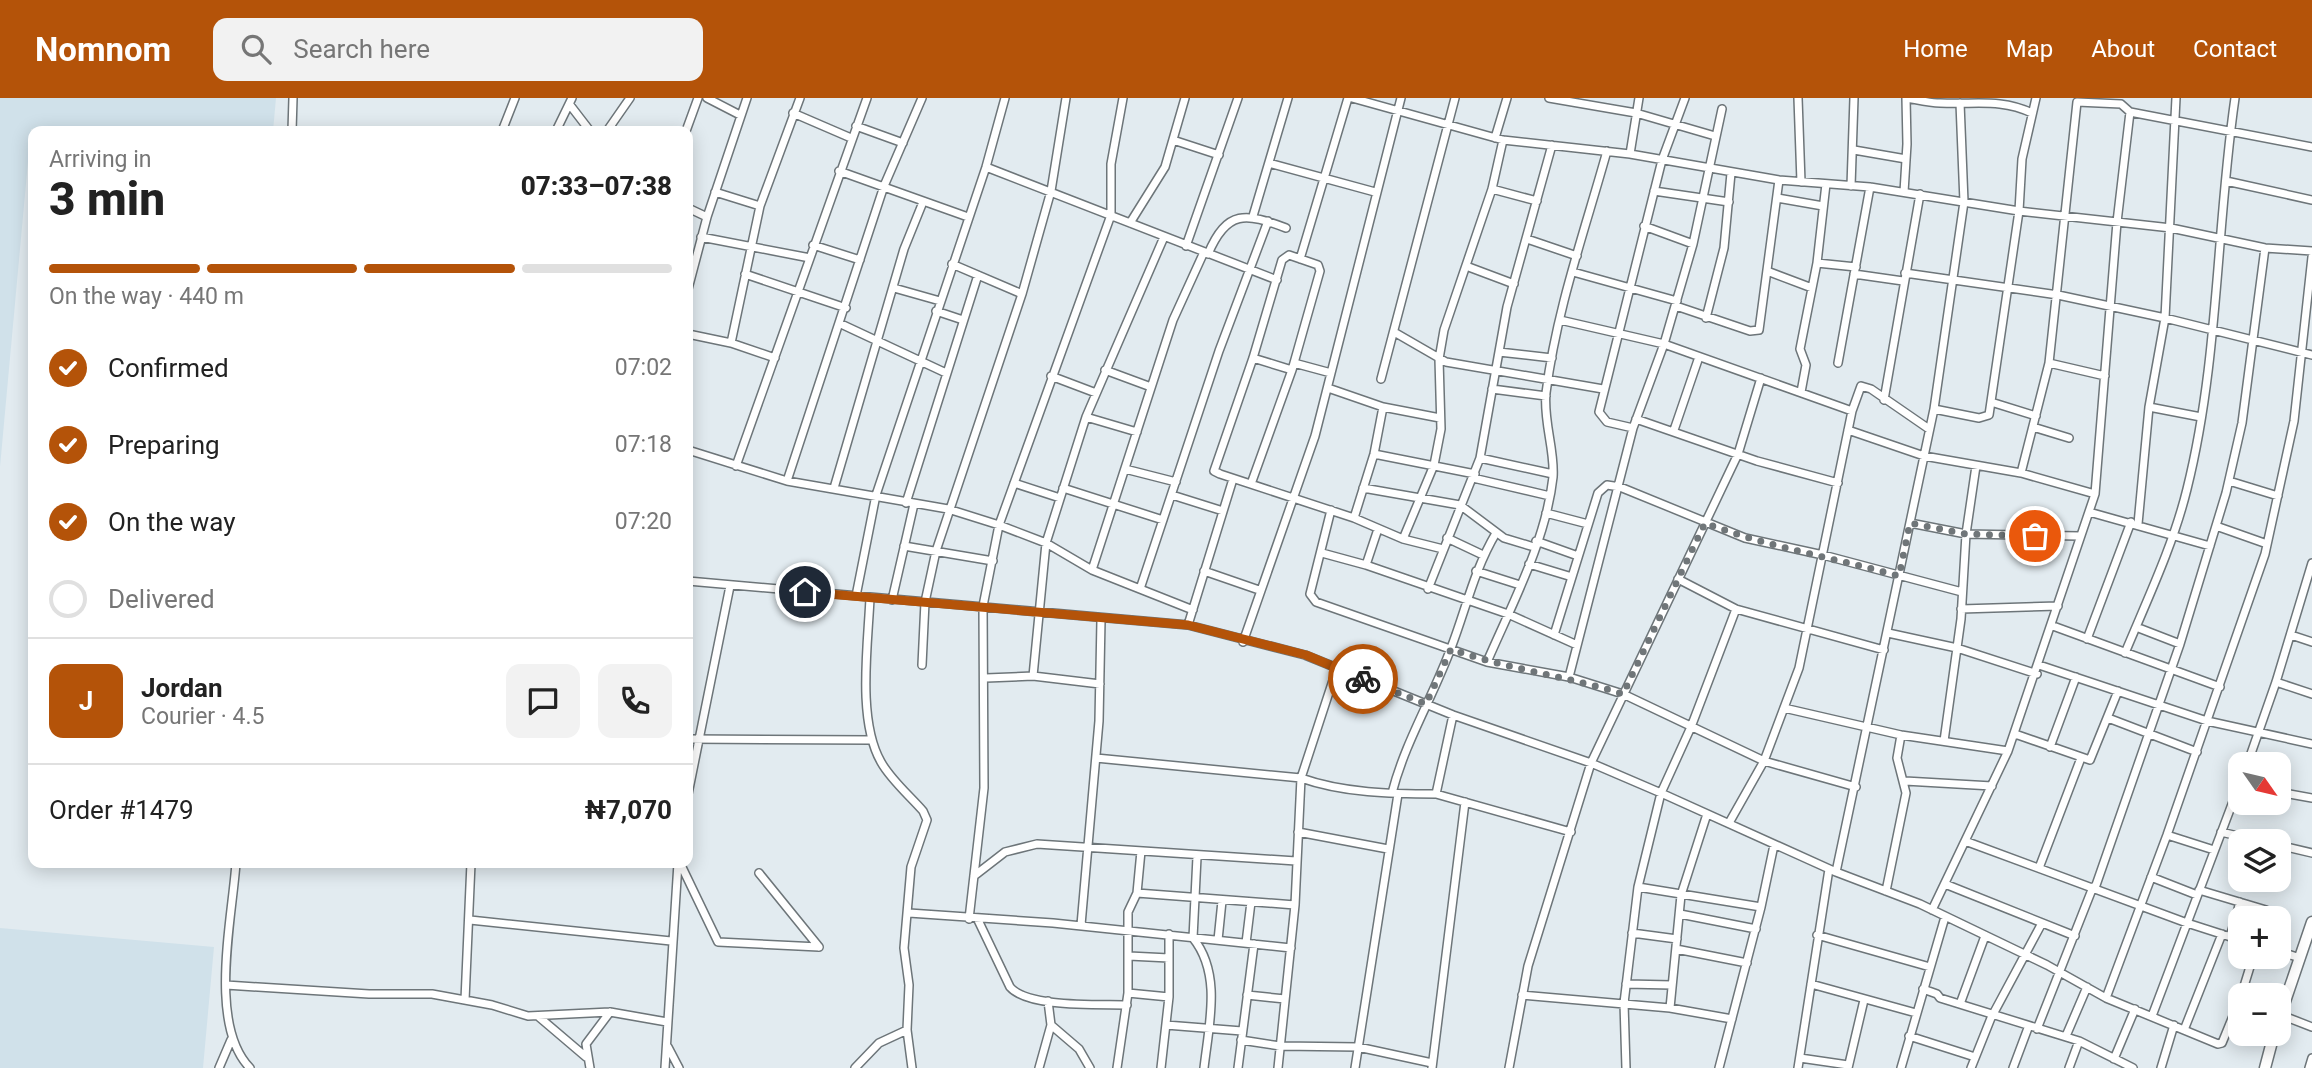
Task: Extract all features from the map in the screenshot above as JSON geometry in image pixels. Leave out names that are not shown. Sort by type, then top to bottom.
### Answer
[{"type":"street","points":[[292,126],[293,98]]},
{"type":"street","points":[[504,126],[515,98]]},
{"type":"street","points":[[610,126],[630,98]]},
{"type":"street","points":[[688,126],[698,98]]},
{"type":"street","points":[[707,98],[740,115]]},
{"type":"street","points":[[693,269],[715,191],[747,98]]},
{"type":"street","points":[[731,343],[760,206],[800,98]]},
{"type":"street","points":[[736,466],[867,98]]},
{"type":"street","points":[[787,481],[846,309],[884,186],[922,98]]},
{"type":"street","points":[[856,596],[876,495],[986,167],[1005,98]]},
{"type":"street","points":[[922,665],[925,602],[936,551],[1022,294],[1051,191],[1066,98]]},
{"type":"street","points":[[1123,98],[1111,164],[1111,215],[999,525],[983,606],[986,678],[984,788],[974,876],[973,918],[1013,991],[1048,1001],[1127,1005]]},
{"type":"street","points":[[1130,223],[1165,167],[1185,98]]},
{"type":"street","points":[[1186,246],[1238,98]]},
{"type":"street","points":[[1253,216],[1288,98]]},
{"type":"street","points":[[1300,259],[1323,177],[1350,98],[1377,102],[1397,112],[1503,140],[1630,154],[1779,180],[1870,187],[2019,211],[2171,228],[2219,241],[2312,251]]},
{"type":"street","points":[[1243,642],[1328,388],[1375,192],[1401,98]]},
{"type":"street","points":[[1381,379],[1455,98]]},
{"type":"street","points":[[1495,138],[1507,98]]},
{"type":"street","points":[[1549,98],[1581,101],[1636,113],[1716,135]]},
{"type":"street","points":[[1630,154],[1639,98]]},
{"type":"street","points":[[1633,428],[1602,418],[1599,412],[1616,334],[1662,160],[1685,98]]},
{"type":"street","points":[[1788,98],[1799,99],[1801,181]]},
{"type":"street","points":[[1851,186],[1854,98]]},
{"type":"street","points":[[1904,192],[1907,98],[1960,103],[1981,98],[2006,101],[2032,113]]},
{"type":"street","points":[[1934,409],[1984,419],[1989,415],[2019,211],[2022,159],[2036,98]]},
{"type":"street","points":[[2087,639],[2135,523],[2149,407],[2165,318],[2177,122],[2176,98]]},
{"type":"street","points":[[2124,653],[2172,536],[2186,490],[2202,417],[2235,98]]},
{"type":"street","points":[[2021,473],[2049,363],[2066,216],[2075,105],[2082,102],[2120,101],[2130,112],[2312,147]]},
{"type":"street","points":[[559,126],[571,102],[587,126]]},
{"type":"street","points":[[1798,1068],[1817,935],[1856,787],[1934,409],[1955,279],[1964,202],[1960,103]]},
{"type":"street","points":[[1569,677],[1633,428],[1677,304],[1704,197],[1722,109]]},
{"type":"street","points":[[1932,910],[2015,734],[2095,495],[2117,222],[2130,112]]},
{"type":"street","points":[[793,113],[851,138]]},
{"type":"street","points":[[856,126],[903,143]]},
{"type":"street","points":[[1173,140],[1219,155]]},
{"type":"street","points":[[1403,539],[1434,465],[1440,418],[1439,359],[1444,330],[1492,189],[1503,140]]},
{"type":"street","points":[[1428,589],[1480,458],[1514,284],[1552,145]]},
{"type":"street","points":[[1854,150],[1906,159]]},
{"type":"street","points":[[1487,662],[1529,564],[1546,513],[1553,474],[1546,396],[1552,358],[1577,256],[1608,151]]},
{"type":"street","points":[[1269,163],[1375,192]]},
{"type":"street","points":[[986,167],[1277,280]]},
{"type":"street","points":[[839,171],[968,217]]},
{"type":"street","points":[[1706,318],[1724,248],[1731,173]]},
{"type":"street","points":[[1573,272],[1629,285],[1706,318],[1750,331],[1759,330],[1779,180]]},
{"type":"street","points":[[2226,181],[2312,200]]},
{"type":"street","points":[[1801,392],[1806,365],[1800,349],[1817,262],[1826,184]]},
{"type":"street","points":[[1838,363],[1870,187]]},
{"type":"street","points":[[1492,189],[1537,201]]},
{"type":"street","points":[[715,191],[760,206]]},
{"type":"street","points":[[1654,191],[1680,197],[1704,197],[1729,202]]},
{"type":"street","points":[[1884,400],[1920,194]]},
{"type":"street","points":[[1777,198],[1823,206]]},
{"type":"street","points":[[835,488],[908,237],[923,202]]},
{"type":"street","points":[[693,210],[707,217]]},
{"type":"street","points":[[1093,570],[1173,320],[1206,253],[1219,231],[1235,220],[1253,216],[1286,228]]},
{"type":"street","points":[[1140,589],[1268,221]]},
{"type":"street","points":[[1644,226],[1693,244]]},
{"type":"street","points":[[701,237],[810,258]]},
{"type":"street","points":[[1033,676],[1037,613],[1046,543],[1086,416],[1164,237]]},
{"type":"street","points":[[1527,239],[1577,256]]},
{"type":"street","points":[[813,245],[860,260]]},
{"type":"street","points":[[2037,1030],[2094,888],[2159,705],[2216,526],[2242,423],[2265,248]]},
{"type":"street","points":[[693,252],[697,253]]},
{"type":"street","points":[[1251,484],[1293,366],[1320,271],[1318,265],[1285,255],[1253,358],[1214,467],[1216,473],[1354,518],[1403,539],[1443,549]]},
{"type":"street","points":[[2106,998],[2197,752],[2267,544],[2294,421],[2312,257]]},
{"type":"street","points":[[1817,262],[1904,277],[1955,279],[2058,295],[2213,329],[2252,342],[2312,355]]},
{"type":"street","points":[[952,264],[1022,294]]},
{"type":"street","points":[[1466,266],[1514,284]]},
{"type":"street","points":[[1767,271],[1812,288]]},
{"type":"street","points":[[745,274],[846,309]]},
{"type":"street","points":[[892,600],[910,504],[946,373],[978,275]]},
{"type":"street","points":[[894,288],[940,301]]},
{"type":"street","points":[[936,311],[963,320]]},
{"type":"street","points":[[1560,320],[1664,344],[1852,411]]},
{"type":"street","points":[[841,324],[878,344],[946,373]]},
{"type":"street","points":[[1394,332],[1439,359],[1495,372],[1549,378],[1603,389]]},
{"type":"street","points":[[693,335],[731,343],[775,358]]},
{"type":"street","points":[[1499,352],[1552,358]]},
{"type":"street","points":[[1674,430],[1699,357]]},
{"type":"street","points":[[1253,358],[1332,373]]},
{"type":"street","points":[[2049,363],[2105,376]]},
{"type":"street","points":[[1105,370],[1152,387]]},
{"type":"street","points":[[1051,376],[1096,393]]},
{"type":"street","points":[[1509,1068],[1528,966],[1591,763],[1738,454],[1761,378]]},
{"type":"street","points":[[1729,823],[1764,761],[1808,631],[1852,411],[1863,386],[1929,429]]},
{"type":"street","points":[[1328,388],[1383,407],[1440,418]]},
{"type":"street","points":[[1492,389],[1546,396]]},
{"type":"street","points":[[1991,402],[2036,416]]},
{"type":"street","points":[[1354,518],[1374,454],[1383,407]]},
{"type":"street","points":[[2149,407],[2202,417]]},
{"type":"street","points":[[1086,416],[1137,432]]},
{"type":"street","points":[[1636,419],[1738,454],[1838,483]]},
{"type":"street","points":[[2033,427],[2069,438]]},
{"type":"street","points":[[1848,430],[1924,456],[2021,473],[2095,495]]},
{"type":"street","points":[[693,452],[787,481],[948,509],[999,525],[1046,543],[1093,570],[1192,610]]},
{"type":"street","points":[[1374,454],[1434,465],[1550,496]]},
{"type":"street","points":[[1480,458],[1553,474]]},
{"type":"street","points":[[1944,741],[1957,648],[1966,534],[1976,466]]},
{"type":"street","points":[[1125,469],[1176,482]]},
{"type":"street","points":[[1188,625],[1233,479]]},
{"type":"street","points":[[2229,481],[2278,496]]},
{"type":"street","points":[[1014,483],[1060,498]]},
{"type":"street","points":[[1554,635],[1601,487],[1607,485],[1620,487],[1763,544],[1824,555],[1962,592]]},
{"type":"street","points":[[1063,488],[1163,520]]},
{"type":"street","points":[[1363,488],[1460,505],[1496,533],[1578,556]]},
{"type":"street","points":[[1172,495],[1223,511]]},
{"type":"street","points":[[1331,510],[1310,594],[1315,602],[1487,662],[1569,677],[1623,694],[1764,761],[1856,787]]},
{"type":"street","points":[[2089,512],[2210,546]]},
{"type":"street","points":[[1546,513],[1588,524]]},
{"type":"street","points":[[1910,523],[1966,534],[2080,536]]},
{"type":"street","points":[[2216,526],[2267,544]]},
{"type":"street","points":[[1366,565],[1378,529]]},
{"type":"street","points":[[1355,1068],[1395,793],[1426,704],[1451,649],[1476,571],[1496,533]]},
{"type":"street","points":[[1447,538],[1483,555]]},
{"type":"street","points":[[904,545],[993,562]]},
{"type":"street","points":[[1322,553],[1366,565],[1428,589],[1508,614],[1577,645]]},
{"type":"street","points":[[2252,752],[2312,563]]},
{"type":"street","points":[[1529,564],[1572,578]]},
{"type":"street","points":[[1205,571],[1259,590]]},
{"type":"street","points":[[1476,571],[1520,585]]},
{"type":"street","points":[[1678,579],[1736,609],[1884,650]]},
{"type":"street","points":[[693,582],[983,606],[1101,620],[1188,625],[1243,642],[1306,655],[1453,715],[1591,763],[1832,871],[1932,910],[2025,954],[2106,998],[2221,1045],[2228,1028]]},
{"type":"street","points":[[693,769],[730,586]]},
{"type":"street","points":[[870,597],[867,694],[872,740],[881,764],[923,811],[927,820],[911,867],[904,948],[909,985],[906,1030],[912,1068]]},
{"type":"street","points":[[1961,609],[2058,606]]},
{"type":"street","points":[[1626,1068],[1624,1003],[1638,887],[1661,793],[1691,727],[1736,609]]},
{"type":"street","points":[[1081,925],[1096,758],[1101,620]]},
{"type":"street","points":[[2053,626],[2220,687]]},
{"type":"street","points":[[2136,627],[2180,644]]},
{"type":"street","points":[[1888,633],[2076,677],[2207,722],[2312,744]]},
{"type":"street","points":[[2291,635],[2312,642]]},
{"type":"street","points":[[1278,1068],[1295,905],[1301,778],[1337,668]]},
{"type":"street","points":[[986,678],[1033,676],[1100,684]]},
{"type":"street","points":[[2050,747],[2076,677]]},
{"type":"street","points":[[2276,682],[2312,694]]},
{"type":"street","points":[[2015,734],[2081,758],[2092,758],[2118,691]]},
{"type":"street","points":[[1784,708],[1901,735],[2008,751]]},
{"type":"street","points":[[1436,794],[1453,715]]},
{"type":"street","points":[[2108,718],[2197,752]]},
{"type":"street","points":[[1886,891],[1906,793],[1897,758],[1901,735]]},
{"type":"street","points":[[693,739],[872,740]]},
{"type":"street","points":[[1096,758],[1301,778],[1317,784],[1395,793],[1436,794],[1571,832]]},
{"type":"street","points":[[2039,868],[2081,758]]},
{"type":"street","points":[[1905,781],[1992,786]]},
{"type":"street","points":[[2291,794],[2312,798]]},
{"type":"street","points":[[1241,1041],[1280,1046],[1358,1047],[1432,1065],[1465,802]]},
{"type":"street","points":[[1670,1008],[1681,895],[1707,814]]},
{"type":"street","points":[[2152,1016],[2228,814]]},
{"type":"street","points":[[1298,832],[1388,849]]},
{"type":"street","points":[[2221,832],[2228,834]]},
{"type":"street","points":[[2167,835],[2214,850]]},
{"type":"street","points":[[1965,841],[2226,935]]},
{"type":"street","points":[[974,876],[1005,852],[1022,846],[1063,844],[1197,857],[1296,861]]},
{"type":"street","points":[[1719,1068],[1756,929],[1774,845]]},
{"type":"street","points":[[2291,848],[2312,853]]},
{"type":"street","points":[[1117,1068],[1128,993],[1128,912],[1137,893],[1141,850]]},
{"type":"street","points":[[1197,857],[1193,937],[1204,952],[1211,977],[1204,1068]]},
{"type":"street","points":[[236,868],[226,985],[226,1022],[240,1058],[250,1068]]},
{"type":"street","points":[[465,1000],[471,868]]},
{"type":"street","points":[[665,1068],[671,941],[678,901],[679,868]]},
{"type":"street","points":[[681,868],[718,942],[819,947],[759,873]]},
{"type":"street","points":[[2151,877],[2253,906]]},
{"type":"street","points":[[1945,884],[2075,936]]},
{"type":"street","points":[[1638,887],[1761,907]]},
{"type":"street","points":[[1137,893],[1295,905]]},
{"type":"street","points":[[1218,940],[1222,901]]},
{"type":"street","points":[[1238,1068],[1247,995],[1251,902]]},
{"type":"street","points":[[2184,1030],[2241,902]]},
{"type":"street","points":[[909,913],[1081,925],[1291,948]]},
{"type":"street","points":[[1680,914],[1756,929]]},
{"type":"street","points":[[1901,1068],[1945,917]]},
{"type":"street","points":[[470,920],[671,941]]},
{"type":"street","points":[[2291,985],[2312,922]]},
{"type":"street","points":[[1971,1068],[1993,1014],[2042,923]]},
{"type":"street","points":[[1632,933],[1677,939]]},
{"type":"street","points":[[1161,1068],[1169,997],[1169,934]]},
{"type":"street","points":[[1817,935],[1930,967]]},
{"type":"street","points":[[1960,1004],[1985,936]]},
{"type":"street","points":[[1676,948],[1747,963]]},
{"type":"street","points":[[2291,955],[2300,958]]},
{"type":"street","points":[[1129,956],[1169,958]]},
{"type":"street","points":[[1626,984],[1672,985]]},
{"type":"street","points":[[1811,984],[1916,1013]]},
{"type":"street","points":[[226,985],[369,994],[432,994],[528,1016],[610,1012],[667,1022]]},
{"type":"street","points":[[2066,1036],[2087,987]]},
{"type":"street","points":[[1923,989],[1940,998],[2028,1028],[2045,1028],[2079,1041],[2133,1068]]},
{"type":"street","points":[[1128,993],[1169,997]]},
{"type":"street","points":[[1247,995],[1285,999]]},
{"type":"street","points":[[1522,995],[1670,1008],[1732,1019]]},
{"type":"street","points":[[1800,1058],[1848,1067],[1864,1000]]},
{"type":"street","points":[[1039,1068],[1051,1025],[1048,1001]]},
{"type":"street","points":[[2114,1059],[2135,1009]]},
{"type":"street","points":[[590,1068],[586,1057],[586,1044],[591,1033],[610,1012]]},
{"type":"street","points":[[538,1016],[559,1031],[586,1057]]},
{"type":"street","points":[[2291,1022],[2312,1027]]},
{"type":"street","points":[[1051,1025],[1079,1049],[1090,1068]]},
{"type":"street","points":[[1166,1025],[1242,1031]]},
{"type":"street","points":[[2161,1068],[2174,1025]]},
{"type":"street","points":[[2012,1068],[2028,1028]]},
{"type":"street","points":[[855,1068],[879,1043],[906,1030]]},
{"type":"street","points":[[1909,1036],[1975,1057]]},
{"type":"street","points":[[219,1068],[231,1040]]},
{"type":"street","points":[[2069,1068],[2079,1041]]},
{"type":"street","points":[[667,1044],[679,1068]]},
{"type":"street","points":[[2269,1067],[2272,1046]]},
{"type":"street","points":[[2309,1068],[2312,1058]]},
{"type":"shaded area","points":[[0,98],[276,98],[273,126],[28,126],[28,162],[0,467]]},
{"type":"shaded area","points":[[0,928],[214,947],[203,1068],[0,1068]]},
{"type":"way so far","points":[[1363,679],[1426,704],[1451,649],[1487,662],[1569,677],[1623,694],[1705,523],[1763,544],[1824,555],[1899,576],[1910,523],[1966,534],[2035,536]]},
{"type":"route","points":[[805,592],[983,606],[1101,620],[1188,625],[1243,642],[1306,655],[1363,679]]}]
